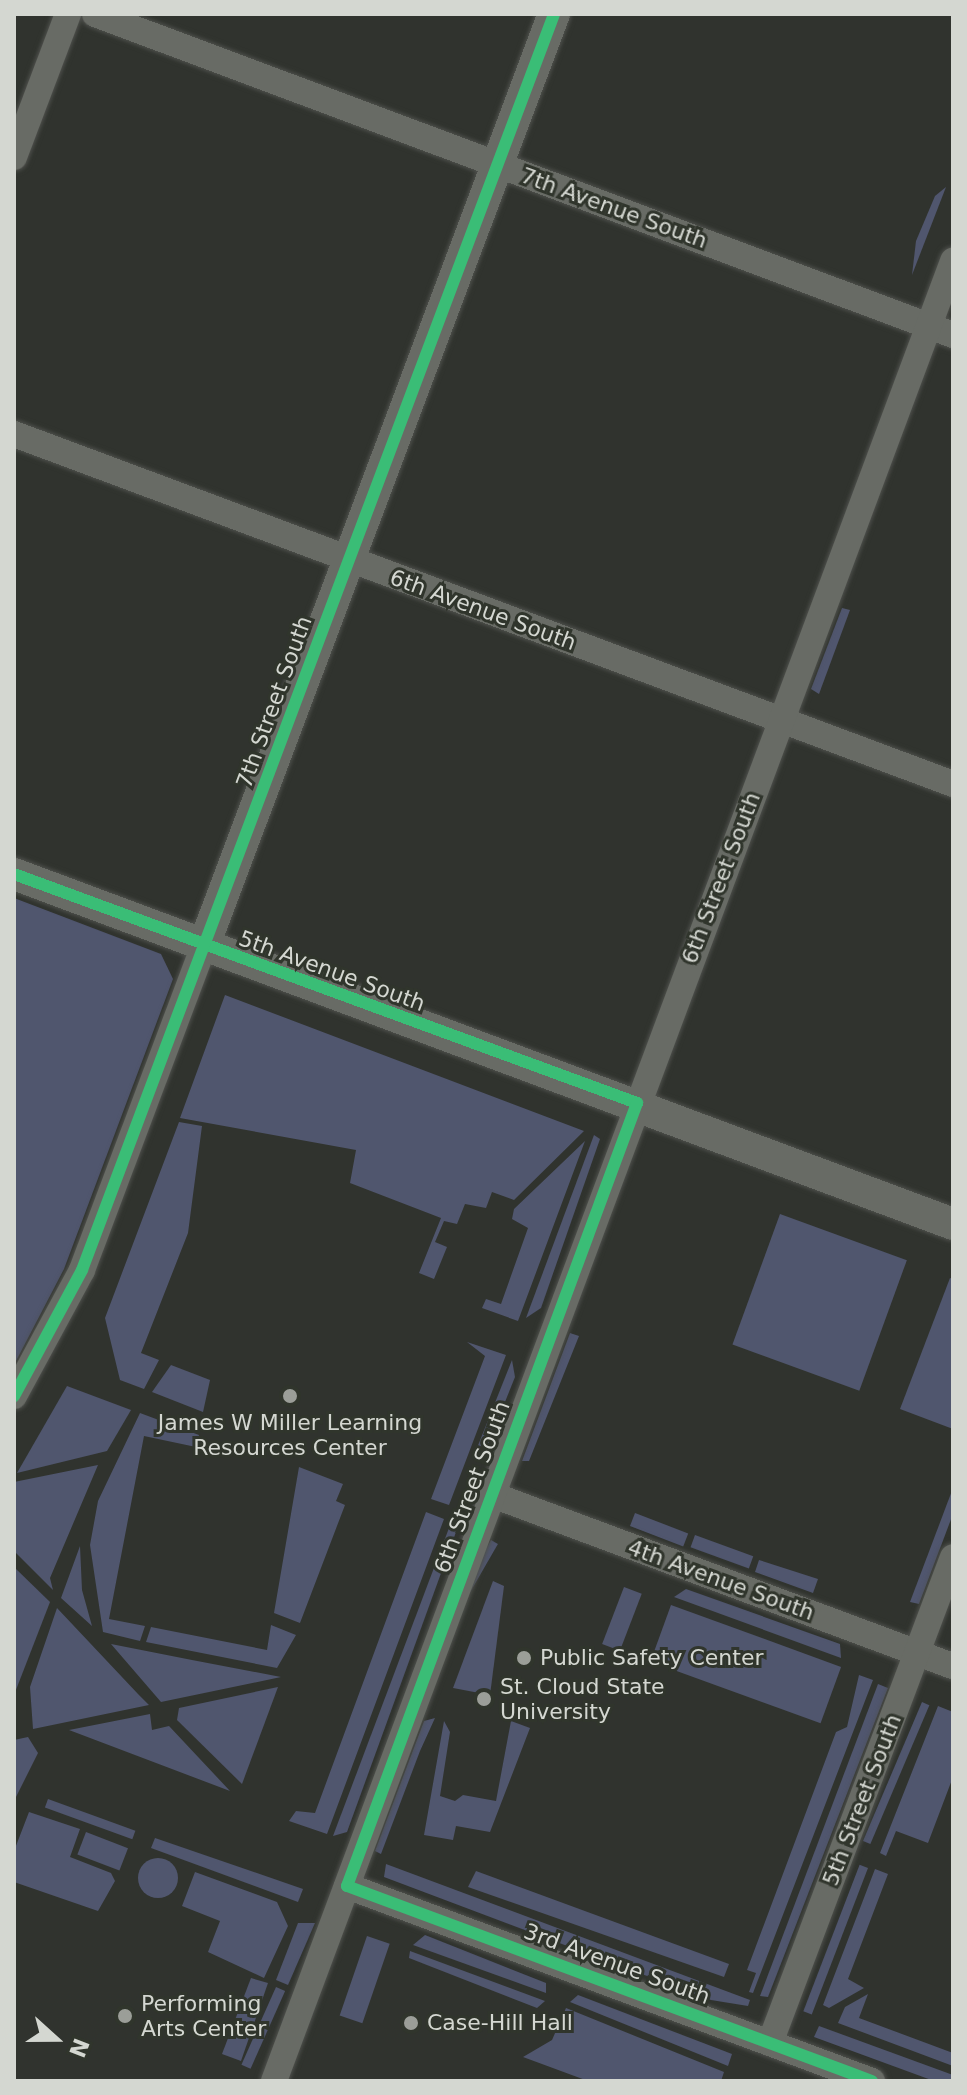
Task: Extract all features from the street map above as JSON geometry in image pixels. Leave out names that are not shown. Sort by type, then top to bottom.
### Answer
[{"type":"street","points":[[14,157],[68,14]]},
{"type":"street","name":"7th Avenue South","points":[[95,14],[941,330]]},
{"type":"street","name":"7th Street South","points":[[14,1396],[82,1270],[554,14]]},
{"type":"street","name":"6th Street South","points":[[274,2081],[490,1494],[781,720],[941,330],[953,261]]},
{"type":"street","name":"6th Avenue South","points":[[14,434],[953,784]]},
{"type":"street","name":"5th Avenue South","points":[[14,874],[637,1103],[953,1224]]},
{"type":"street","name":"4th Avenue South","points":[[490,1494],[953,1666]]},
{"type":"street","name":"5th Street South","points":[[770,2043],[953,1557]]},
{"type":"street","name":"3rd Avenue South","points":[[347,1886],[872,2081]]},
{"type":"shaded area","points":[[946,187],[912,275],[916,241],[935,196]]},
{"type":"shaded area","points":[[842,608],[850,610],[819,694],[811,689]]},
{"type":"shaded area","points":[[14,898],[161,954],[173,979],[64,1269],[14,1365]]},
{"type":"shaded area","points":[[225,995],[584,1131],[514,1200],[492,1192],[486,1208],[465,1204],[457,1224],[444,1221],[435,1242],[447,1247],[434,1279],[419,1273],[441,1218],[350,1183],[356,1150],[180,1118]]},
{"type":"shaded area","points":[[179,1122],[202,1126],[188,1233],[141,1353],[159,1360],[144,1389],[120,1380],[105,1318]]},
{"type":"shaded area","points":[[594,1135],[600,1139],[541,1308],[526,1318]]},
{"type":"shaded area","points":[[585,1141],[518,1321],[482,1308],[486,1299],[501,1304],[528,1228],[512,1219],[514,1209]]},
{"type":"shaded area","points":[[780,1214],[907,1260],[859,1391],[732,1345]]},
{"type":"shaded area","points":[[950,1278],[953,1279],[953,1429],[900,1409]]},
{"type":"shaded area","points":[[570,1333],[579,1336],[529,1461],[522,1461]]},
{"type":"shaded area","points":[[467,1342],[506,1355],[449,1505],[431,1499],[485,1356]]},
{"type":"shaded area","points":[[512,1360],[515,1377],[485,1452],[477,1448]]},
{"type":"shaded area","points":[[171,1365],[210,1380],[203,1412],[152,1392]]},
{"type":"shaded area","points":[[67,1386],[131,1410],[107,1451],[17,1473]]},
{"type":"shaded area","points":[[140,1413],[199,1435],[196,1447],[144,1436],[109,1619],[145,1626],[140,1641],[103,1632],[90,1545],[98,1501]]},
{"type":"shaded area","points":[[98,1465],[50,1578],[53,1590],[14,1551],[14,1482]]},
{"type":"shaded area","points":[[299,1467],[343,1484],[336,1501],[345,1505],[300,1623],[274,1613]]},
{"type":"shaded area","points":[[953,1488],[953,1514],[919,1604],[910,1602]]},
{"type":"shaded area","points":[[426,1512],[444,1519],[327,1834],[289,1821],[296,1811],[315,1813]]},
{"type":"shaded area","points":[[635,1513],[688,1533],[683,1546],[630,1526]]},
{"type":"shaded area","points":[[452,1520],[460,1521],[347,1832],[333,1836]]},
{"type":"shaded area","points":[[695,1535],[753,1556],[749,1568],[691,1547]]},
{"type":"shaded area","points":[[491,1540],[498,1544],[423,1673],[416,1669]]},
{"type":"shaded area","points":[[80,1546],[82,1590],[92,1626],[61,1598]]},
{"type":"shaded area","points":[[759,1560],[818,1579],[813,1593],[755,1572]]},
{"type":"shaded area","points":[[14,1567],[50,1602],[14,1695]]},
{"type":"shaded area","points":[[493,1581],[504,1586],[490,1695],[453,1688]]},
{"type":"shaded area","points":[[624,1587],[642,1594],[620,1651],[602,1644]]},
{"type":"shaded area","points":[[686,1589],[840,1644],[841,1658],[674,1597]]},
{"type":"shaded area","points":[[671,1605],[841,1667],[821,1723],[650,1661]]},
{"type":"shaded area","points":[[57,1608],[149,1705],[33,1729],[30,1687]]},
{"type":"shaded area","points":[[271,1625],[296,1635],[277,1668],[146,1642],[151,1627],[267,1650]]},
{"type":"shaded area","points":[[111,1644],[192,1660],[281,1677],[161,1702]]},
{"type":"shaded area","points":[[859,1675],[873,1680],[753,1993],[749,1992],[756,1973],[747,1970],[836,1732],[847,1727]]},
{"type":"shaded area","points":[[878,1684],[888,1688],[768,1997],[760,1996]]},
{"type":"shaded area","points":[[278,1687],[242,1784],[177,1720],[179,1708]]},
{"type":"shaded area","points":[[922,1702],[929,1705],[870,1844],[863,1841]]},
{"type":"shaded area","points":[[938,1706],[953,1712],[953,1777],[928,1843],[896,1831],[886,1856],[880,1853]]},
{"type":"shaded area","points":[[150,1714],[152,1730],[169,1726],[230,1791],[69,1730]]},
{"type":"shaded area","points":[[435,1718],[381,1854],[375,1851],[424,1721]]},
{"type":"shaded area","points":[[444,1721],[450,1732],[440,1796],[455,1801],[463,1795],[496,1801],[511,1721],[530,1728],[490,1832],[456,1826],[453,1840],[424,1835]]},
{"type":"shaded area","points":[[28,1737],[38,1753],[14,1801],[14,1740]]},
{"type":"shaded area","points":[[48,1799],[135,1831],[132,1839],[45,1807]]},
{"type":"shaded area","points":[[29,1812],[80,1829],[70,1857],[111,1873],[115,1881],[98,1911],[14,1882],[14,1851]]},
{"type":"shaded area","points":[[86,1832],[128,1848],[119,1871],[77,1854]]},
{"type":"shaded area","points":[[155,1838],[303,1889],[298,1902],[151,1848]]},
{"type":"shaded area","points":[[158,1858],[172,1864],[178,1878],[172,1892],[158,1898],[144,1892],[138,1878],[144,1864]]},
{"type":"shaded area","points":[[386,1864],[750,2000],[748,2006],[711,2000],[384,1877]]},
{"type":"shaded area","points":[[860,1865],[868,1868],[812,2015],[803,2011]]},
{"type":"shaded area","points":[[875,1869],[888,1874],[848,1979],[864,1988],[829,2008],[823,2005]]},
{"type":"shaded area","points":[[476,1871],[729,1964],[724,1977],[468,1887]]},
{"type":"shaded area","points":[[195,1872],[277,1902],[288,1926],[264,1978],[208,1952],[220,1921],[182,1906]]},
{"type":"shaded area","points":[[298,1923],[315,1923],[288,1985],[276,1980]]},
{"type":"shaded area","points":[[425,1935],[546,1983],[546,1993],[413,1945]]},
{"type":"shaded area","points":[[367,1936],[390,1944],[362,2023],[340,2015]]},
{"type":"shaded area","points":[[410,1951],[545,2001],[537,2008],[409,1958]]},
{"type":"shaded area","points":[[251,1978],[268,1983],[241,2061],[222,2054]]},
{"type":"shaded area","points":[[276,1987],[285,1991],[251,2069],[241,2065]]},
{"type":"shaded area","points":[[868,1994],[859,2018],[953,2053],[953,2066],[838,2023],[845,2007]]},
{"type":"shaded area","points":[[578,1995],[732,2054],[728,2066],[570,2002]]},
{"type":"shaded area","points":[[566,2008],[724,2072],[721,2081],[588,2081],[523,2057],[552,2040]]},
{"type":"shaded area","points":[[819,2026],[953,2075],[953,2081],[934,2081],[814,2037]]},
{"type":"cycle path","points":[[14,1396],[82,1270],[554,14]]},
{"type":"cycle path","points":[[14,874],[637,1103],[347,1886],[872,2081]]},
{"type":"place","name":"James W Miller Learning Resources Center","points":[[290,1396]]},
{"type":"place","name":"Public Safety Center","points":[[524,1658]]},
{"type":"place","name":"St. Cloud State University","points":[[484,1699]]},
{"type":"place","name":"Performing Arts Center","points":[[125,2016]]},
{"type":"place","name":"Case-Hill Hall","points":[[411,2023]]}]
